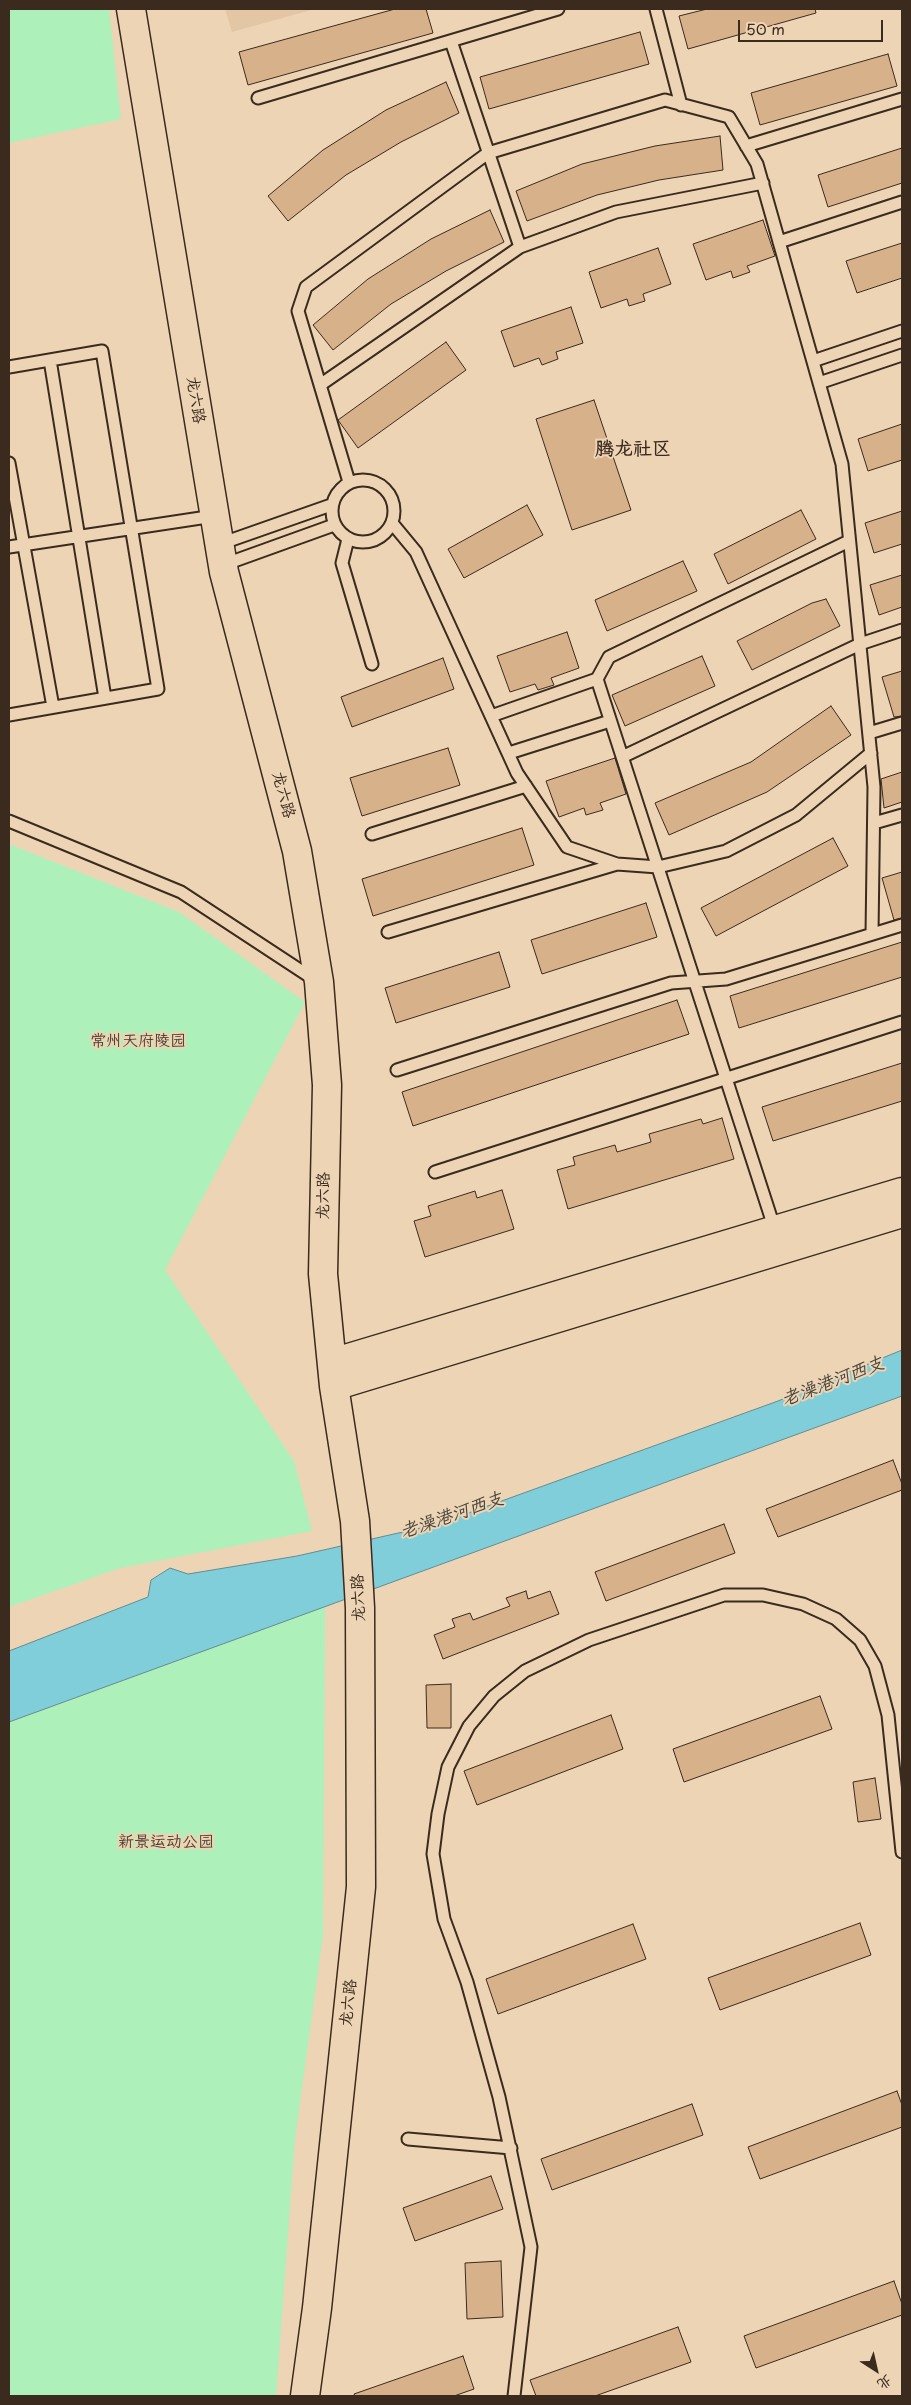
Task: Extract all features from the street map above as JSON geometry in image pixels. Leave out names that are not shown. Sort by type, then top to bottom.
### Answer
[{"type":"street","name":"龙六路","points":[[132,9],[221,555],[298,851],[319,982],[327,1085],[323,1274],[333,1375],[355,1521],[360,1608],[361,1887],[318,2308],[304,2396]]},
{"type":"street","points":[[333,1375],[775,1230],[902,1192]]},
{"type":"street","points":[[333,1375],[902,1214]]},
{"type":"lane","points":[[258,98],[558,9]]},
{"type":"lane","points":[[656,9],[681,104]]},
{"type":"lane","points":[[451,41],[520,247]]},
{"type":"lane","points":[[746,146],[902,99]]},
{"type":"lane","points":[[349,482],[298,310],[306,287],[488,153],[664,100],[729,117],[757,164],[842,464],[874,787],[872,934]]},
{"type":"lane","points":[[320,385],[520,247],[616,212],[763,183]]},
{"type":"lane","points":[[779,242],[902,202]]},
{"type":"lane","points":[[813,361],[902,331]]},
{"type":"lane","points":[[9,366],[102,351],[158,689],[9,715]]},
{"type":"lane","points":[[819,383],[902,355]]},
{"type":"lane","points":[[50,360],[105,698]]},
{"type":"lane","points":[[9,463],[53,707]]},
{"type":"lane","points":[[360,479],[370,480],[384,488],[393,502],[392,523],[386,532],[377,538],[358,542],[348,539],[334,525],[332,505],[335,496],[349,482],[360,479]]},
{"type":"lane","points":[[221,555],[332,505]]},
{"type":"lane","points":[[9,547],[214,516]]},
{"type":"lane","points":[[392,523],[416,552],[508,753],[526,786],[568,846],[617,864],[658,868],[726,851],[796,815],[871,753]]},
{"type":"lane","points":[[221,555],[334,525]]},
{"type":"lane","points":[[348,539],[342,564],[372,664]]},
{"type":"lane","points":[[491,716],[597,679],[609,657],[849,541]]},
{"type":"lane","points":[[622,757],[860,644],[902,630]]},
{"type":"lane","points":[[597,679],[775,1230]]},
{"type":"lane","points":[[508,753],[610,722]]},
{"type":"lane","points":[[869,733],[902,723]]},
{"type":"lane","points":[[372,834],[526,786]]},
{"type":"lane","points":[[874,823],[902,815]]},
{"type":"lane","points":[[9,821],[181,892],[319,982]]},
{"type":"lane","points":[[388,932],[617,864]]},
{"type":"lane","points":[[397,1070],[671,982],[726,979],[902,925]]},
{"type":"lane","points":[[435,1172],[902,1022]]},
{"type":"lane","points":[[514,2396],[531,2247],[511,2148],[486,2046],[467,1982],[444,1919],[433,1854],[438,1814],[448,1767],[469,1726],[494,1696],[525,1671],[589,1640],[724,1595],[763,1594],[803,1604],[836,1619],[860,1640],[875,1666],[888,1715],[902,1852]]},
{"type":"lane","points":[[408,2139],[511,2148]]},
{"type":"shaded area","points":[[225,9],[315,9],[232,32]]},
{"type":"green space","points":[[9,9],[109,9],[121,119],[9,143]]},
{"type":"green space","name":"常州天府陵园","points":[[9,844],[179,912],[305,1002],[165,1270],[294,1461],[312,1531],[120,1568],[9,1607]]},
{"type":"green space","name":"新景运动公园","points":[[325,1606],[323,1935],[295,2139],[276,2396],[9,2396],[9,1722]]},
{"type":"water","name":"老澡港河西支","points":[[902,1350],[902,1396],[9,1722],[9,1651],[148,1597],[151,1580],[170,1568],[188,1574],[297,1556],[438,1524],[778,1401]]},
{"type":"building","points":[[395,9],[426,9],[433,33],[248,85],[239,52]]},
{"type":"building","points":[[707,9],[815,9],[816,13],[688,49],[679,16]]},
{"type":"building","points":[[640,32],[649,64],[489,109],[480,77]]},
{"type":"building","points":[[888,54],[897,86],[760,125],[751,93]]},
{"type":"building","points":[[446,82],[459,113],[401,142],[346,175],[288,221],[268,196],[323,150],[386,110]]},
{"type":"building","points":[[720,136],[723,170],[659,180],[597,195],[527,221],[516,191],[582,164],[655,146]]},
{"type":"building","points":[[902,148],[902,183],[828,207],[818,175]]},
{"type":"building","points":[[490,210],[504,242],[446,271],[391,304],[333,350],[313,325],[368,279],[431,239]]},
{"type":"building","points":[[763,220],[775,256],[747,266],[750,272],[733,278],[731,271],[706,280],[693,244]]},
{"type":"building","points":[[902,243],[902,278],[857,293],[846,261]]},
{"type":"building","points":[[658,248],[671,284],[643,294],[645,301],[629,306],[627,299],[601,308],[589,272]]},
{"type":"building","points":[[571,307],[583,343],[556,352],[558,359],[542,365],[539,358],[514,367],[501,331]]},
{"type":"building","points":[[446,342],[466,370],[358,448],[338,420]]},
{"type":"building","points":[[594,400],[631,510],[572,530],[536,419]]},
{"type":"building","points":[[902,424],[902,460],[868,471],[858,439]]},
{"type":"building","points":[[527,505],[543,535],[464,578],[448,549]]},
{"type":"building","points":[[801,510],[816,539],[728,584],[714,554]]},
{"type":"building","points":[[902,511],[902,544],[874,553],[865,523]]},
{"type":"building","points":[[683,561],[697,591],[607,631],[595,600]]},
{"type":"building","points":[[902,575],[902,607],[879,615],[870,585]]},
{"type":"building","points":[[826,599],[840,626],[752,670],[737,641],[812,603]]},
{"type":"building","points":[[567,632],[579,668],[551,678],[554,685],[538,690],[535,684],[510,692],[497,656]]},
{"type":"building","points":[[702,656],[715,686],[625,726],[612,695]]},
{"type":"building","points":[[443,658],[454,689],[352,727],[341,697]]},
{"type":"building","points":[[902,671],[902,716],[894,717],[882,677]]},
{"type":"building","points":[[831,706],[851,735],[767,792],[669,835],[655,803],[751,762]]},
{"type":"building","points":[[448,748],[460,785],[362,816],[350,778]]},
{"type":"building","points":[[615,758],[626,794],[600,803],[603,810],[586,815],[584,808],[559,817],[546,781]]},
{"type":"building","points":[[902,772],[902,802],[884,808],[881,779]]},
{"type":"building","points":[[522,828],[534,865],[373,916],[362,879]]},
{"type":"building","points":[[833,838],[848,866],[716,936],[701,908]]},
{"type":"building","points":[[902,872],[902,918],[894,920],[882,878]]},
{"type":"building","points":[[646,903],[657,937],[542,974],[531,940]]},
{"type":"building","points":[[902,942],[902,977],[739,1028],[730,996]]},
{"type":"building","points":[[499,952],[510,987],[396,1023],[385,988]]},
{"type":"building","points":[[677,1000],[689,1034],[413,1126],[402,1092]]},
{"type":"building","points":[[902,1063],[902,1101],[773,1141],[762,1107]]},
{"type":"building","points":[[722,1118],[734,1159],[568,1209],[557,1170],[575,1165],[573,1157],[615,1145],[617,1152],[651,1142],[649,1134],[701,1119],[703,1124]]},
{"type":"building","points":[[502,1190],[514,1229],[425,1257],[414,1221],[431,1216],[428,1206],[475,1191],[477,1198]]},
{"type":"building","points":[[893,1460],[902,1484],[902,1490],[778,1537],[766,1509]]},
{"type":"building","points":[[724,1524],[735,1553],[606,1601],[595,1572]]},
{"type":"building","points":[[526,1591],[528,1599],[550,1591],[559,1614],[443,1659],[434,1635],[455,1627],[452,1619],[470,1613],[473,1620],[510,1606],[506,1598]]},
{"type":"building","points":[[451,1684],[451,1728],[427,1728],[426,1685]]},
{"type":"building","points":[[820,1696],[832,1729],[684,1782],[673,1749]]},
{"type":"building","points":[[611,1715],[623,1749],[477,1805],[464,1771]]},
{"type":"building","points":[[875,1778],[881,1819],[858,1822],[853,1782]]},
{"type":"building","points":[[860,1923],[871,1955],[720,2010],[708,1978]]},
{"type":"building","points":[[633,1924],[646,1959],[498,2014],[486,1979]]},
{"type":"building","points":[[897,2091],[902,2105],[902,2127],[760,2179],[748,2147]]},
{"type":"building","points":[[692,2104],[703,2135],[552,2190],[541,2159]]},
{"type":"building","points":[[491,2176],[503,2209],[415,2241],[403,2208]]},
{"type":"building","points":[[501,2261],[503,2317],[467,2319],[465,2263]]},
{"type":"building","points":[[894,2281],[902,2304],[902,2315],[756,2368],[744,2336]]},
{"type":"building","points":[[678,2327],[691,2362],[595,2396],[536,2396],[530,2380]]},
{"type":"building","points":[[463,2356],[474,2389],[454,2396],[355,2396],[354,2394]]},
{"type":"district","name":"腾龙社区","points":[[633,450]]}]
